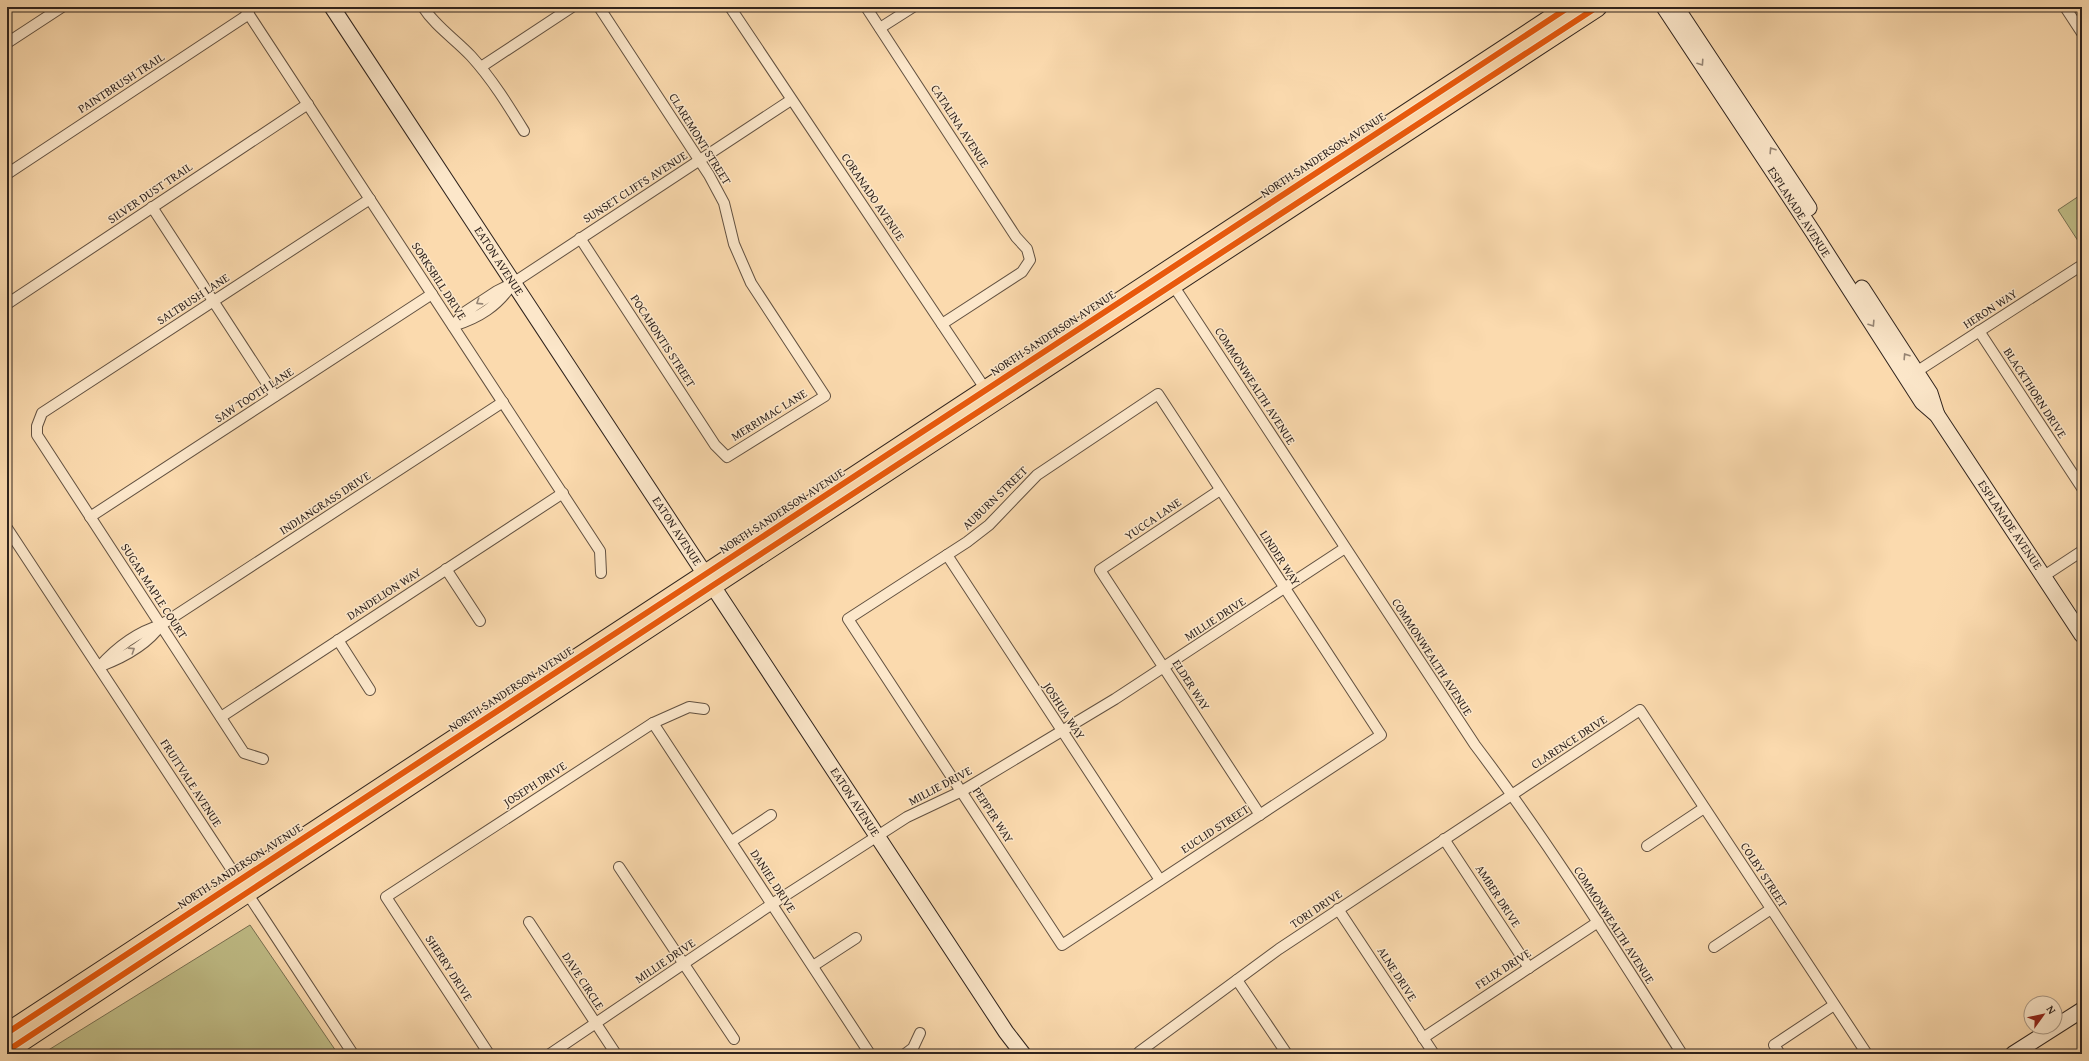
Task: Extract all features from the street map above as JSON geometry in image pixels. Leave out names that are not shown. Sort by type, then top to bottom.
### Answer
[{"type":"highway","name":"NORTH SANDERSON AVENUE","points":[[8,1044],[244,886],[1169,278],[1569,7]]},
{"type":"highway","name":"NORTH SANDERSON AVENUE","points":[[1169,278],[1597,7]]},
{"type":"highway","name":"NORTH SANDERSON AVENUE","points":[[8,1044],[55,1001],[244,886]]},
{"type":"street","points":[[7,43],[62,7]]},
{"type":"street","name":"EATON AVENUE","points":[[332,7],[877,837],[1006,1032],[1023,1054]]},
{"type":"street","points":[[423,7],[445,33],[489,76],[524,131]]},
{"type":"street","points":[[481,67],[572,7]]},
{"type":"street","name":"CLAREMONT STREET","points":[[599,7],[700,160],[724,203],[734,244],[751,283],[825,396]]},
{"type":"street","name":"CORANADO AVENUE","points":[[730,7],[990,396]]},
{"type":"street","name":"CATALINA AVENUE","points":[[866,7],[1016,237],[1027,249],[1030,260],[1022,272],[942,324]]},
{"type":"street","points":[[880,28],[913,7]]},
{"type":"street","name":"ESPLANADE AVENUE","points":[[1664,7],[1814,232],[1922,402],[1937,415],[2082,635]]},
{"type":"street","name":"ESPLANADE AVENUE","points":[[1676,7],[1731,87],[1930,393],[1937,415]]},
{"type":"street","points":[[2065,7],[2082,33]]},
{"type":"street","name":"SORKSBILL DRIVE","points":[[247,11],[600,551],[602,573]]},
{"type":"street","name":"PAINTBRUSH TRAIL","points":[[7,174],[247,11]]},
{"type":"street","name":"SUNSET CLIFFS AVENUE","points":[[453,326],[465,312],[513,283],[792,100]]},
{"type":"street","name":"SILVER DUST TRAIL","points":[[7,304],[308,104]]},
{"type":"street","name":"SALTBUSH LANE","points":[[37,426],[42,414],[370,199]]},
{"type":"street","points":[[152,207],[275,396]]},
{"type":"street","name":"POCAHONTIS STREET","points":[[580,238],[716,445],[727,457]]},
{"type":"street","name":"HERON WAY","points":[[1916,372],[2080,269]]},
{"type":"street","name":"COMMONWEALTH AVENUE","points":[[1169,278],[1475,745],[1512,794],[1598,922],[1682,1054]]},
{"type":"street","name":"SAW TOOTH LANE","points":[[90,517],[432,294]]},
{"type":"street","name":"BLACKTHORN DRIVE","points":[[1979,332],[2082,488]]},
{"type":"street","name":"LINDER WAY","points":[[1158,394],[1381,735]]},
{"type":"street","name":"AUBURN STREET","points":[[848,619],[947,556],[984,529],[1042,471],[1158,394]]},
{"type":"street","name":"MERRIMAC LANE","points":[[727,457],[825,396]]},
{"type":"street","name":"INDIANGRASS DRIVE","points":[[99,667],[112,653],[150,628],[160,625],[503,402]]},
{"type":"street","name":"SUGAR MAPLE COURT","points":[[37,426],[36,436],[244,753],[263,759]]},
{"type":"street","name":"YUCCA LANE","points":[[1100,570],[1220,490]]},
{"type":"street","name":"DANDELION WAY","points":[[220,717],[563,493]]},
{"type":"street","name":"FRUITVALE AVENUE","points":[[7,528],[244,886],[353,1054]]},
{"type":"street","name":"MILLIE DRIVE","points":[[550,1054],[772,904],[907,817],[962,791],[1062,731],[1164,668],[1345,548]]},
{"type":"street","points":[[2044,576],[2082,551]]},
{"type":"street","name":"JOSHUA WAY","points":[[947,556],[1160,880]]},
{"type":"street","points":[[446,569],[480,621]]},
{"type":"street","name":"ELDER WAY","points":[[1100,570],[1260,815]]},
{"type":"street","name":"PEPPER WAY","points":[[848,619],[1062,945]]},
{"type":"street","points":[[338,640],[370,690]]},
{"type":"street","name":"JOSEPH DRIVE","points":[[386,897],[653,723],[690,707],[704,709]]},
{"type":"street","name":"CLARENCE DRIVE","points":[[1512,794],[1640,710]]},
{"type":"street","name":"COLBY STREET","points":[[1640,710],[1867,1054]]},
{"type":"street","name":"DANIEL DRIVE","points":[[653,723],[732,841],[870,1054]]},
{"type":"street","name":"EUCLID STREET","points":[[1062,945],[1381,735]]},
{"type":"street","name":"TORI DRIVE","points":[[1140,1053],[1279,949],[1512,794]]},
{"type":"street","points":[[1647,846],[1704,808]]},
{"type":"street","points":[[732,841],[771,815]]},
{"type":"street","name":"AMBER DRIVE","points":[[1444,839],[1529,968]]},
{"type":"street","points":[[619,867],[734,1038]]},
{"type":"street","name":"SHERRY DRIVE","points":[[386,897],[490,1054]]},
{"type":"street","name":"ALNE DRIVE","points":[[1338,909],[1434,1054]]},
{"type":"street","points":[[1714,947],[1771,909]]},
{"type":"street","name":"DAVE CIRCLE","points":[[529,922],[616,1054]]},
{"type":"street","name":"FELIX DRIVE","points":[[1423,1038],[1598,922]]},
{"type":"street","points":[[813,966],[856,938]]},
{"type":"street","points":[[1237,980],[1287,1054]]},
{"type":"street","points":[[1780,1054],[1774,1045],[1834,1005]]},
{"type":"street","points":[[2013,1054],[2082,1010]]},
{"type":"street","points":[[905,1054],[913,1048],[920,1033]]},
{"type":"shaded area","points":[[2082,194],[2082,257],[2078,255],[2080,244],[2058,210]]},
{"type":"shaded area","points":[[250,925],[338,1054],[42,1054]]},
{"type":"cycle path","points":[[7,1033],[1569,7]]},
{"type":"cycle path","points":[[7,1051],[712,586],[1597,7]]}]
